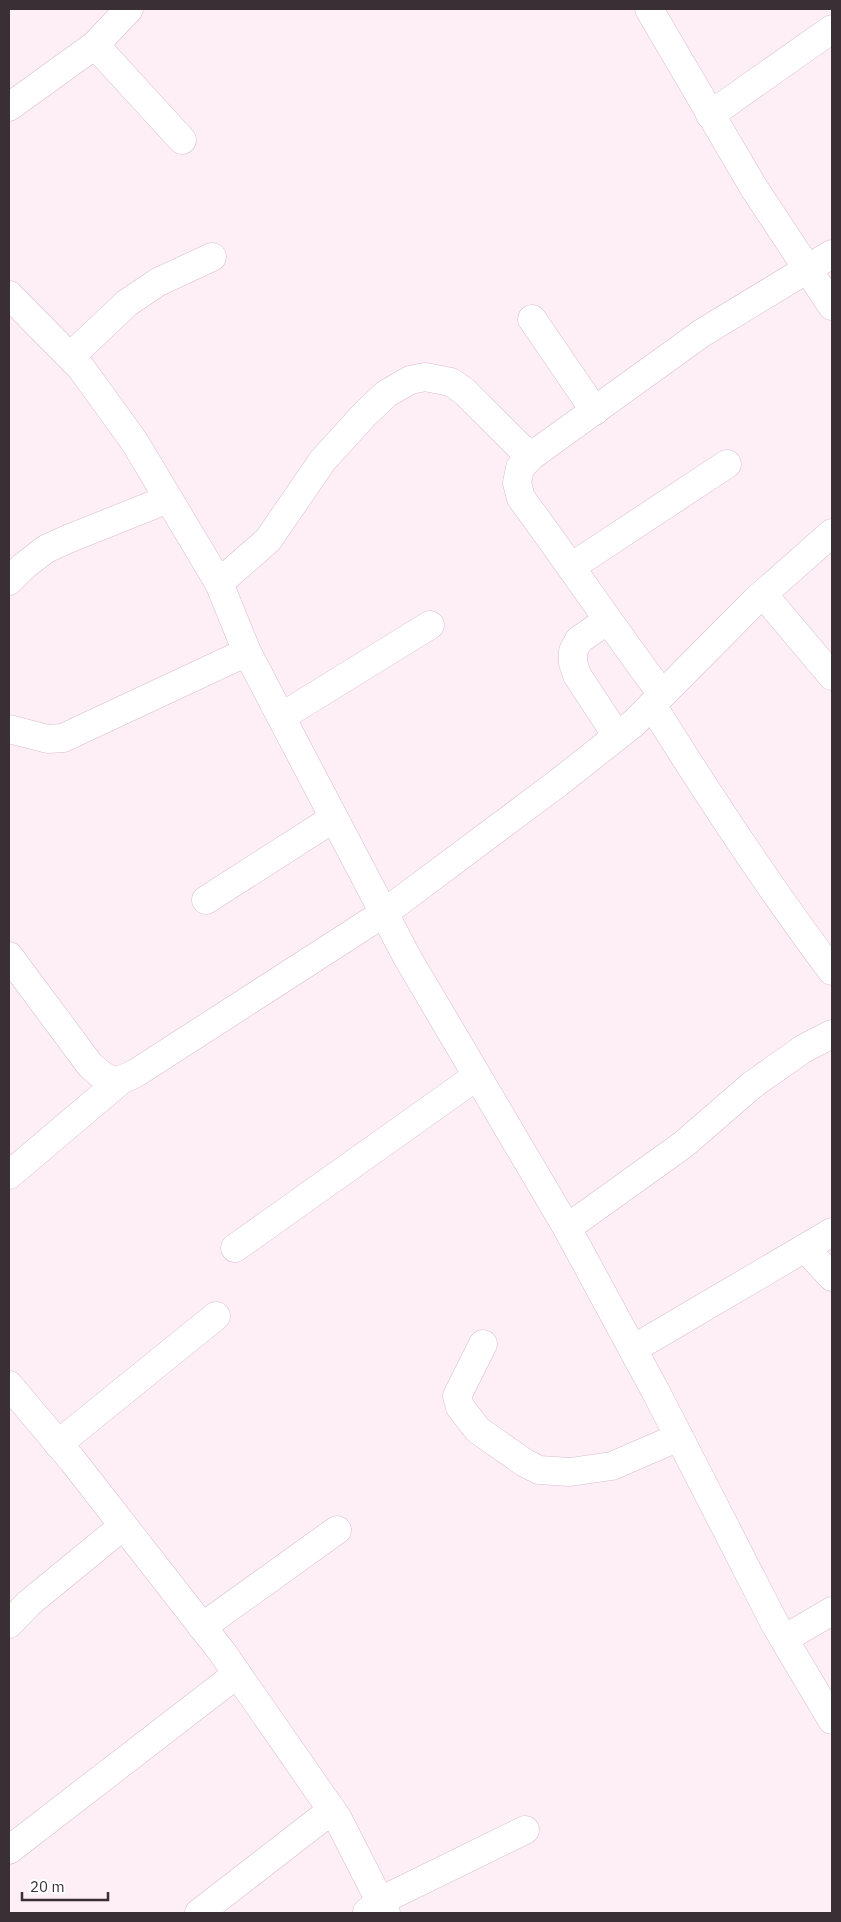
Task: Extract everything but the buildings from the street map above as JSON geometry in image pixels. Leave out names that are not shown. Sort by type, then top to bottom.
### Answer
[{"type":"street","points":[[9,106],[95,45],[129,9]]},
{"type":"street","points":[[649,9],[710,116],[754,188],[832,306]]},
{"type":"street","points":[[710,116],[832,28]]},
{"type":"street","points":[[95,45],[182,140]]},
{"type":"street","points":[[832,254],[702,333],[530,457],[520,468],[518,483],[521,498],[608,620],[657,700],[718,811],[785,909],[832,971]]},
{"type":"street","points":[[71,356],[127,303],[158,282],[212,257]]},
{"type":"street","points":[[9,295],[71,356],[134,441],[219,583],[247,652],[407,957],[567,1228],[784,1639],[832,1719]]},
{"type":"street","points":[[532,319],[595,411]]},
{"type":"street","points":[[219,583],[268,540],[323,460],[365,414],[386,394],[410,380],[425,377],[451,382],[465,392],[530,457]]},
{"type":"street","points":[[572,567],[727,464]]},
{"type":"street","points":[[9,581],[24,566],[46,549],[168,499]]},
{"type":"street","points":[[9,1175],[120,1081],[136,1073],[384,913],[558,783],[617,736],[657,700],[763,594],[832,532]]},
{"type":"street","points":[[763,594],[832,676]]},
{"type":"street","points":[[608,620],[579,640],[573,651],[573,663],[577,675],[617,736]]},
{"type":"street","points":[[280,717],[430,625]]},
{"type":"street","points":[[9,729],[48,739],[63,738],[247,652]]},
{"type":"street","points":[[206,900],[334,818]]},
{"type":"street","points":[[9,956],[90,1065],[104,1078],[120,1081]]},
{"type":"street","points":[[567,1228],[684,1144],[752,1085],[803,1049],[832,1034]]},
{"type":"street","points":[[235,1248],[477,1076]]},
{"type":"street","points":[[632,1349],[832,1232]]},
{"type":"street","points":[[805,1248],[832,1277]]},
{"type":"street","points":[[58,1444],[216,1316]]},
{"type":"street","points":[[483,1344],[457,1396],[460,1407],[478,1430],[524,1463],[539,1470],[570,1472],[612,1466],[679,1437]]},
{"type":"street","points":[[9,1385],[124,1526],[237,1674],[338,1819],[377,1909],[525,1830]]},
{"type":"street","points":[[9,1624],[29,1603],[124,1526]]},
{"type":"street","points":[[202,1627],[337,1530]]},
{"type":"street","points":[[784,1639],[832,1611]]},
{"type":"street","points":[[9,1850],[237,1674]]},
{"type":"street","points":[[200,1913],[332,1810]]}]
